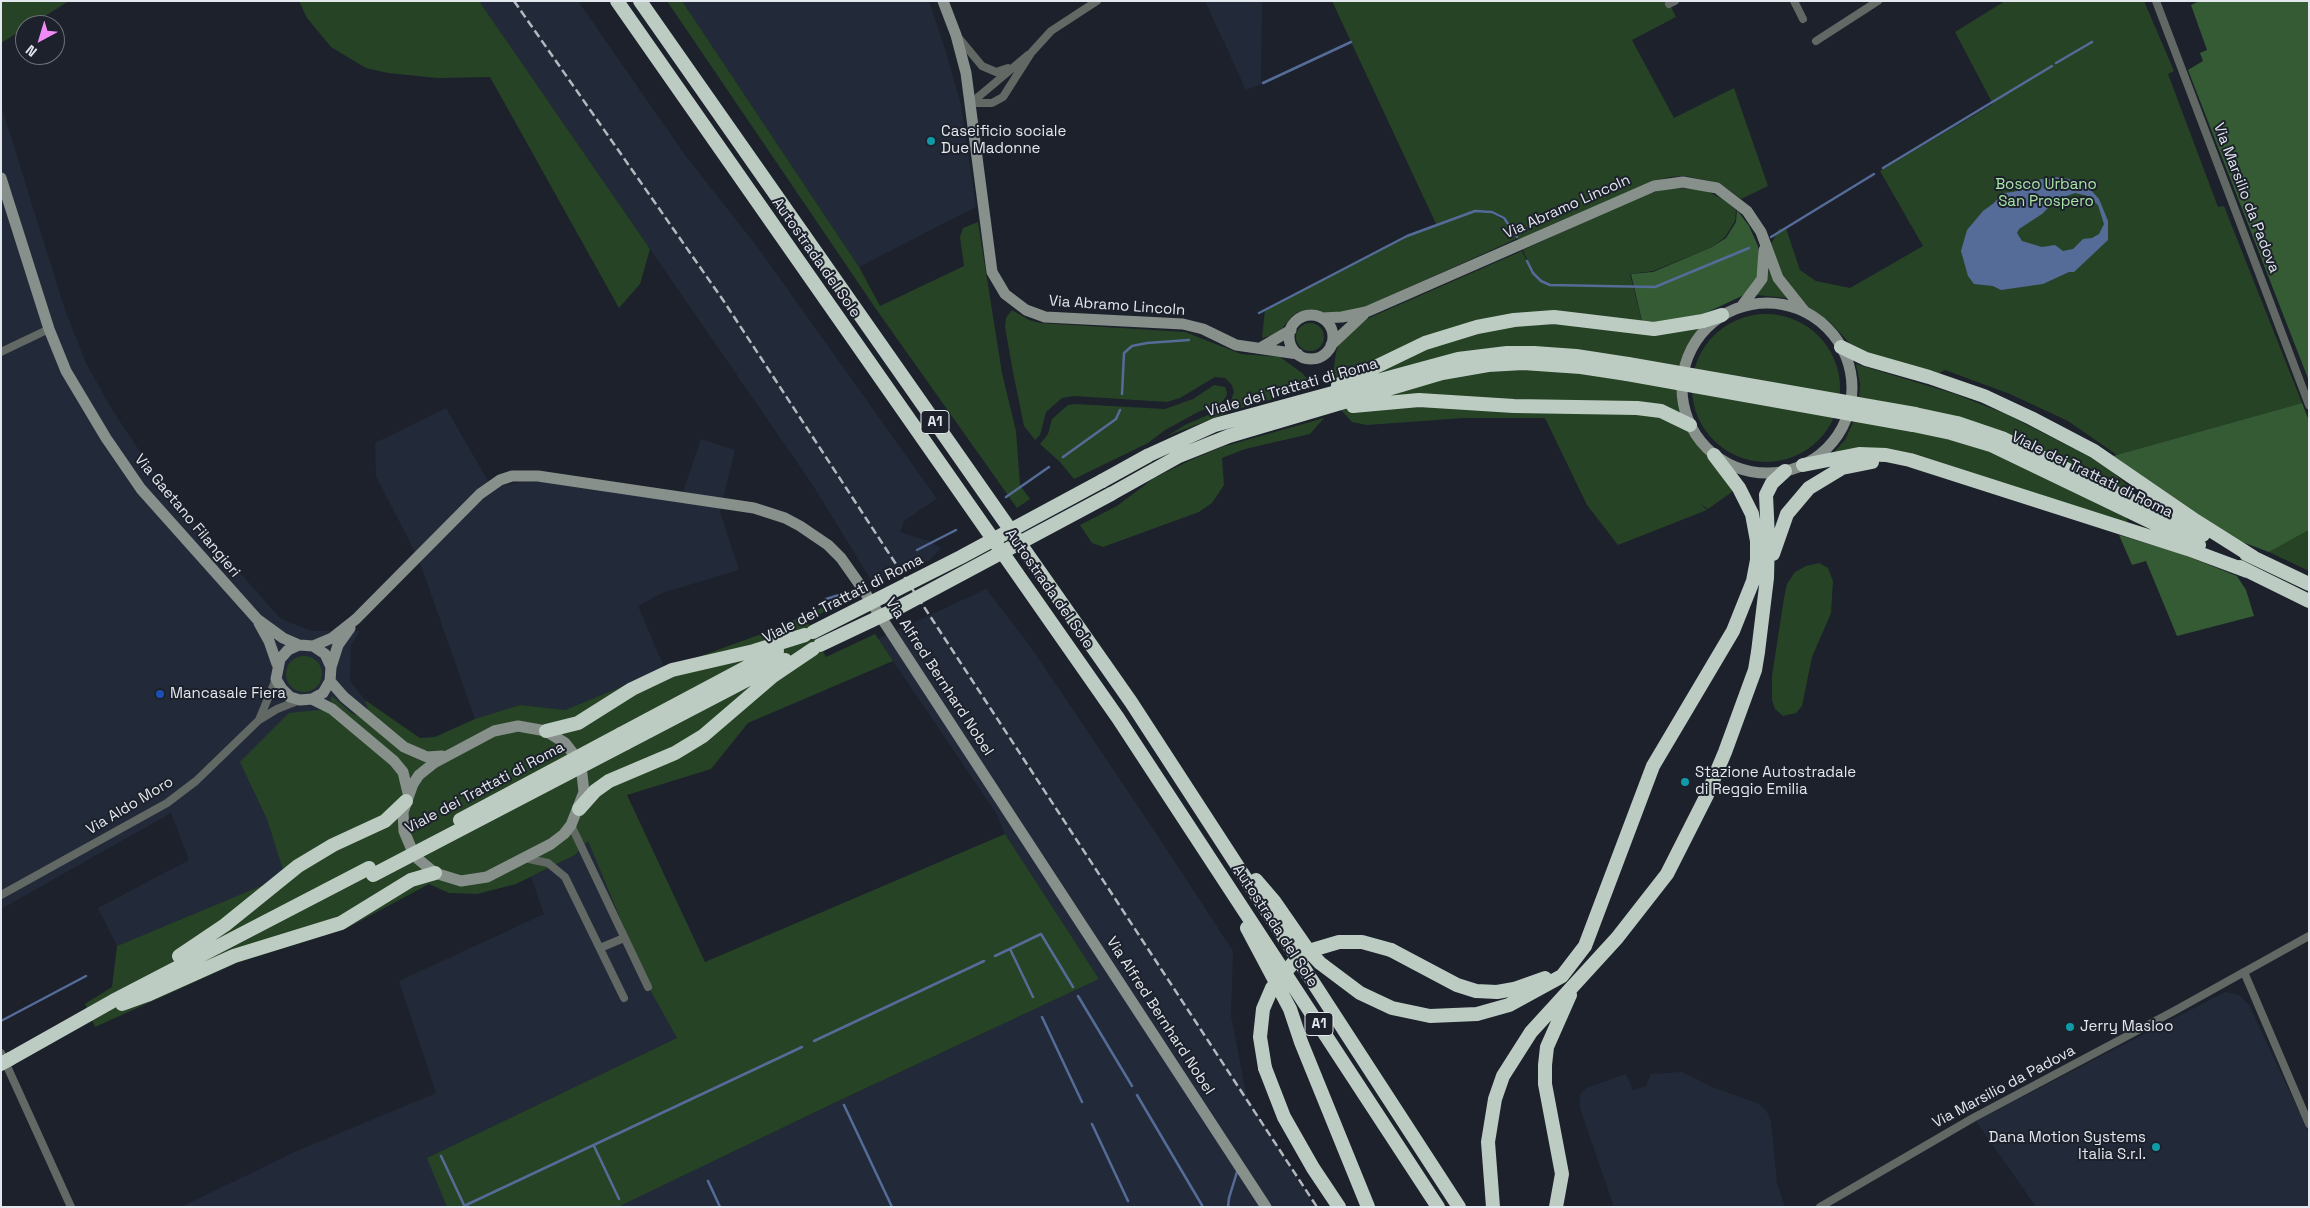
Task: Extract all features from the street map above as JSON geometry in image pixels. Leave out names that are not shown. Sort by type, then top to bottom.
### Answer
[{"type":"highway","name":"Autostrada del Sole","points":[[617,1],[1027,586],[1201,842],[1438,1207]]},
{"type":"highway","name":"Autostrada del Sole","points":[[640,1],[1130,702],[1225,845],[1459,1207]]},
{"type":"highway","points":[[1289,404],[1338,385],[1425,343],[1477,326],[1514,320],[1554,317],[1654,329],[1696,323],[1722,316]]},
{"type":"highway","points":[[1841,347],[1866,359],[1966,390],[2031,418],[2094,452],[2253,557]]},
{"type":"highway","name":"Viale dei Trattati di Roma","points":[[4,1059],[371,872],[623,738],[809,633],[1011,530],[1149,455],[1215,425],[1436,364],[1506,353],[1559,354],[1628,369],[1914,419],[1956,423],[2010,442],[2221,544],[2309,584]]},
{"type":"highway","name":"Viale dei Trattati di Roma","points":[[623,738],[760,671],[816,647],[904,605],[1202,446],[1229,436],[1303,415],[1344,400],[1442,373],[1494,365],[1523,363],[1628,369]]},
{"type":"highway","points":[[1303,415],[1394,401],[1445,400],[1514,406],[1637,408],[1661,411],[1690,425]]},
{"type":"highway","name":"Viale dei Trattati di Roma","points":[[1914,419],[2003,451],[2217,554],[2309,601]]},
{"type":"highway","points":[[1225,845],[1274,901],[1308,950],[1348,986],[1381,1004],[1412,1013],[1465,1016],[1509,1005],[1562,976],[1585,946],[1653,766],[1733,631],[1753,581],[1757,560],[1757,541],[1752,514],[1739,488],[1714,455]]},
{"type":"highway","points":[[1803,465],[1853,455],[1886,455],[1910,460],[2162,540],[2247,571]]},
{"type":"highway","points":[[1767,578],[1778,536],[1787,514],[1809,488],[1830,473],[1854,464],[1881,462],[1905,465],[1975,481]]},
{"type":"highway","points":[[1494,1207],[1488,1142],[1495,1099],[1500,1084],[1516,1053],[1531,1032],[1547,1012],[1574,986],[1617,938],[1667,874],[1707,795],[1725,752],[1755,670],[1767,578],[1766,496],[1772,483],[1785,471]]},
{"type":"highway","points":[[546,732],[578,723],[632,689],[672,670],[754,651],[809,633]]},
{"type":"highway","points":[[579,809],[595,791],[609,781],[675,753],[703,736],[773,676],[816,647]]},
{"type":"highway","points":[[114,1003],[139,980],[225,925],[298,866],[333,845],[385,821],[407,797]]},
{"type":"highway","points":[[1201,842],[1290,1008],[1308,1059],[1368,1207]]},
{"type":"highway","points":[[114,1003],[147,995],[234,956],[341,923],[411,880],[435,873]]},
{"type":"highway","points":[[1339,1207],[1313,1168],[1284,1117],[1265,1068],[1260,1037],[1263,1009],[1272,988],[1286,970],[1304,955],[1327,944],[1362,942],[1377,944],[1391,950],[1457,985],[1476,991],[1497,992],[1542,980],[1585,946]]},
{"type":"highway","points":[[1557,1204],[1562,1174],[1548,1102],[1544,1065],[1547,1047],[1574,986]]},
{"type":"street","name":"Via Abramo Lincoln","points":[[943,1],[963,57],[971,104],[978,179],[992,272],[1001,290],[1018,306],[1045,317],[1183,324],[1203,329],[1236,345],[1262,347],[1314,358],[1324,354],[1366,312]]},
{"type":"street","points":[[971,104],[1031,52],[1059,24],[1097,1]]},
{"type":"street","points":[[1794,1],[1804,19]]},
{"type":"street","points":[[1816,41],[1878,1]]},
{"type":"street","name":"Via Marsilio da Padova","points":[[2156,1],[2309,405]]},
{"type":"street","points":[[956,35],[982,66],[989,70],[1000,71],[1014,65]]},
{"type":"street","points":[[972,116],[981,107],[1003,97],[1031,52]]},
{"type":"street","points":[[971,104],[992,103]]},
{"type":"street","name":"Via Gaetano Filangieri","points":[[1,178],[49,329],[66,370],[106,438],[132,478],[257,619],[282,638],[299,645]]},
{"type":"street","name":"Via Abramo Lincoln","points":[[1262,347],[1291,330],[1293,324],[1303,316],[1310,315],[1322,318],[1342,317],[1366,312],[1607,206],[1654,186],[1669,183],[1697,183],[1717,188],[1747,211],[1761,232],[1778,278],[1805,312]]},
{"type":"street","name":"Via Abramo Lincoln","points":[[1741,307],[1762,278],[1764,243]]},
{"type":"street","points":[[1773,303],[1805,312],[1822,323],[1841,347],[1848,363],[1851,397],[1848,414],[1841,430],[1831,444],[1818,456],[1803,465],[1785,471],[1767,473],[1748,471],[1730,465],[1714,455],[1700,441],[1690,425],[1682,399],[1682,381],[1685,364],[1696,340],[1708,326],[1722,316],[1741,307],[1773,303]]},
{"type":"street","points":[[1322,318],[1332,330],[1331,345]]},
{"type":"street","points":[[1,352],[49,329]]},
{"type":"street","points":[[1291,330],[1290,343],[1298,354]]},
{"type":"street","name":"Via Alfred Bernhard Nobel","points":[[313,646],[332,638],[356,619],[480,494],[500,480],[512,476],[538,476],[754,508],[785,518],[814,534],[841,558],[866,592],[1266,1207]]},
{"type":"street","name":"Via Gaetano Filangieri","points":[[257,619],[269,641],[278,664]]},
{"type":"street","name":"Via Alfred Bernhard Nobel","points":[[331,667],[338,646],[356,619]]},
{"type":"street","points":[[306,700],[323,693],[330,681],[331,667],[325,654],[313,646],[299,645],[288,650],[278,664],[276,679],[286,693],[306,700],[332,709],[394,761],[403,772],[407,797]]},
{"type":"street","name":"Via Aldo Moro","points":[[259,720],[276,679]]},
{"type":"street","points":[[330,681],[344,697],[404,747],[427,757],[446,756]]},
{"type":"street","name":"Via Aldo Moro","points":[[1,895],[167,803],[196,781],[259,720],[277,709],[306,700]]},
{"type":"street","points":[[525,726],[546,732],[565,743],[578,764],[584,783],[579,809],[571,825],[558,840],[495,874],[469,881],[453,880],[435,873],[418,860],[407,840],[403,812],[407,797],[425,769],[446,756],[502,728],[525,726]]},
{"type":"street","points":[[571,825],[648,987]]},
{"type":"street","points":[[524,858],[548,863],[566,876],[624,998]]},
{"type":"street","name":"Via Marsilio da Padova","points":[[1820,1207],[1974,1118],[2309,936]]},
{"type":"street","points":[[600,948],[624,938]]},
{"type":"street","points":[[2244,972],[2309,1124]]},
{"type":"street","points":[[4,1059],[71,1207]]},
{"type":"shaded area","points":[[479,1],[578,1],[685,155],[759,249],[937,499],[905,520],[900,532],[929,541],[941,548],[929,561],[874,585],[812,484]]},
{"type":"shaded area","points":[[682,1],[929,1],[961,105],[976,207],[859,267]]},
{"type":"shaded area","points":[[1205,1],[1262,1],[1261,84],[1246,90]]},
{"type":"shaded area","points":[[1,105],[65,310],[86,363],[111,408],[176,501],[281,619],[312,631],[360,631],[351,645],[350,681],[365,700],[373,723],[351,712],[319,710],[267,819],[286,876],[117,946],[98,908],[189,860],[171,813],[1,909]]},
{"type":"shaded area","points":[[446,408],[492,488],[522,482],[559,481],[644,493],[683,492],[701,439],[735,450],[720,512],[739,570],[662,593],[638,606],[665,669],[565,710],[520,705],[475,719],[419,560],[376,476],[375,443]]},
{"type":"shaded area","points":[[986,589],[1030,646],[1233,951],[1231,1015],[1246,1094],[1315,1207],[622,1207],[621,1205],[834,1103],[1099,979],[1005,834],[996,813],[878,639]]},
{"type":"shaded area","points":[[588,841],[649,988],[677,1038],[428,1158],[447,1207],[181,1207],[299,1150],[436,1093],[399,981],[544,914],[531,877],[575,855]]},
{"type":"shaded area","points":[[2225,992],[2239,995],[2249,1005],[2309,1133],[2309,1207],[2036,1207],[1976,1121]]},
{"type":"shaded area","points":[[1682,1072],[1712,1087],[1757,1103],[1766,1110],[1771,1121],[1777,1183],[1785,1207],[1614,1207],[1580,1108],[1580,1095],[1586,1088],[1626,1074],[1633,1090],[1646,1086],[1651,1074]]},
{"type":"green space","points":[[1,1],[69,1],[47,15],[15,15],[15,34],[1,43]]},
{"type":"green space","points":[[299,1],[479,1],[650,249],[640,284],[619,308],[490,77],[437,78],[388,73],[366,68],[331,47],[307,18]]},
{"type":"green space","points":[[667,1],[682,1],[859,267],[880,306],[964,266],[960,237],[963,228],[978,222],[1002,373],[1016,431],[1020,485],[1030,499],[1017,508],[876,309]]},
{"type":"green space","points":[[1332,1],[1668,1],[1676,17],[1632,40],[1674,118],[1734,88],[1768,186],[1741,199],[1729,190],[1711,181],[1685,176],[1670,177],[1658,180],[1519,240],[1513,228],[1504,217],[1486,210],[1474,211],[1456,219],[1474,212],[1492,213],[1508,223],[1516,239],[1363,308],[1346,313],[1323,313],[1308,310],[1298,312],[1292,316],[1281,330],[1274,335],[1262,338],[1265,310],[1407,237],[1437,226]]},
{"type":"green space","name":"Bosco Urbano San Prospero","points":[[2005,1],[2144,1],[2174,71],[2168,74],[2218,207],[2224,206],[2302,403],[2117,455],[2068,421],[2010,394],[1945,370],[1938,374],[1881,359],[1851,345],[1830,322],[1807,307],[1786,285],[1771,244],[1779,229],[1786,228],[1800,270],[1816,281],[1850,288],[1923,246],[1880,171],[1993,104],[1955,32]]},
{"type":"green space","points":[[2199,1],[2309,1],[2309,381],[2188,70],[2203,61],[2200,53],[2207,50],[2191,5]]},
{"type":"green space","points":[[1673,188],[1702,189],[1723,199],[1736,210],[1735,221],[1725,237],[1712,247],[1653,271],[1630,274],[1642,322],[1704,325],[1689,346],[1682,363],[1679,381],[1681,409],[1692,435],[1736,489],[1708,509],[1700,504],[1707,510],[1618,545],[1587,505],[1545,418],[1464,418],[1367,425],[1352,422],[1341,410],[1332,382],[1336,352],[1338,346],[1352,328],[1369,318],[1522,251],[1533,273],[1523,250],[1640,197]]},
{"type":"green space","points":[[1737,210],[1749,226],[1758,246],[1759,264],[1757,278],[1749,290],[1742,296],[1699,316],[1667,323],[1642,321],[1631,274],[1653,272],[1712,247],[1726,238],[1736,222]]},
{"type":"green space","points":[[1767,266],[1773,280],[1787,298],[1756,295]]},
{"type":"green space","points":[[1012,310],[1029,320],[1040,323],[1185,332],[1241,354],[1280,357],[1302,373],[1315,387],[1238,409],[1167,436],[1185,425],[1224,408],[1230,403],[1234,392],[1232,385],[1225,378],[1215,377],[1180,398],[1167,402],[1074,396],[1062,398],[1046,412],[1040,435],[1035,440],[1024,426],[1005,327],[1006,318]]},
{"type":"green space","points":[[1766,314],[1780,315],[1794,320],[1807,326],[1818,336],[1828,347],[1834,360],[1839,374],[1839,402],[1834,416],[1828,429],[1818,440],[1807,450],[1794,456],[1780,461],[1766,462],[1752,461],[1738,456],[1725,450],[1714,440],[1704,429],[1698,416],[1693,402],[1692,388],[1693,374],[1698,360],[1704,347],[1714,336],[1725,326],[1738,320],[1752,315]]},
{"type":"green space","points":[[1310,323],[1320,327],[1324,337],[1320,347],[1310,351],[1300,347],[1296,337],[1300,327]]},
{"type":"green space","points":[[1856,364],[1955,394],[2006,414],[2088,456],[2109,469],[2134,491],[2126,492],[1998,432],[1903,407],[1904,430],[1946,438],[2013,460],[2083,494],[2126,517],[2128,521],[2125,523],[2114,521],[1912,456],[1859,448],[1833,453],[1845,440],[1855,418],[1860,384]]},
{"type":"green space","points":[[1214,385],[1225,387],[1227,392],[1226,397],[1221,403],[1198,412],[1165,430],[1148,443],[1074,479],[1060,462],[1040,444],[1048,434],[1052,419],[1068,405],[1165,409],[1193,399]]},
{"type":"green space","points":[[2302,403],[2309,421],[2309,530],[2269,552],[2234,539],[2113,456]]},
{"type":"green space","points":[[1324,418],[1310,434],[1245,449],[1222,458],[1224,485],[1212,503],[1199,512],[1103,547],[1092,543],[1080,525],[1117,506],[1154,478],[1193,459],[1222,447]]},
{"type":"green space","points":[[2309,530],[2309,571],[2269,552]]},
{"type":"green space","points":[[2119,535],[2182,554],[2237,576],[2246,590],[2254,616],[2177,636],[2146,561],[2132,565]]},
{"type":"green space","points":[[1819,563],[1828,568],[1833,581],[1831,613],[1812,657],[1802,706],[1796,713],[1783,716],[1775,709],[1772,700],[1772,676],[1787,584],[1795,572],[1806,566]]},
{"type":"green space","points":[[874,585],[807,621],[826,657],[875,634],[893,661],[748,723],[711,769],[627,795],[705,962],[1005,834],[1099,979],[834,1103],[622,1205],[622,1207],[447,1207],[427,1158],[677,1038],[649,988],[588,841],[575,855],[516,884],[477,894],[449,893],[429,884],[347,928],[237,963],[95,1027],[85,1004],[112,987],[117,946],[285,876],[267,819],[240,762],[289,713],[319,710],[343,711],[330,701],[332,696],[350,712],[372,723],[365,700],[420,738],[435,737],[475,719],[520,705],[565,710],[665,669],[764,633]]},
{"type":"green space","points":[[304,656],[311,657],[317,661],[321,667],[321,681],[317,687],[311,691],[304,692],[297,691],[291,687],[287,681],[286,674],[287,667],[291,661],[297,657]]},
{"type":"water","points":[[2055,177],[2069,179],[2091,190],[2099,199],[2108,221],[2108,240],[2074,272],[2069,272],[2043,284],[2001,290],[1993,286],[1974,284],[1968,276],[1961,251],[1967,230],[1983,211],[2003,193],[2020,190],[2024,185],[2041,179],[2048,180]],"holes":[[[2075,193],[2088,196],[2098,205],[2104,224],[2099,234],[2092,238],[2083,239],[2073,249],[2063,251],[2055,245],[2042,247],[2022,241],[2017,233],[2019,229],[2042,214],[2056,200]]]},
{"type":"waterway","points":[[1263,83],[1351,42]]},
{"type":"waterway","points":[[2056,63],[2092,42]]},
{"type":"waterway","points":[[1883,168],[2052,66]]},
{"type":"waterway","points":[[1771,237],[1874,174]]},
{"type":"waterway","points":[[1259,313],[1407,236],[1475,211],[1492,212],[1504,218],[1517,237]]},
{"type":"waterway","points":[[1527,261],[1533,273],[1541,281],[1550,285],[1655,287],[1749,248]]},
{"type":"waterway","points":[[1122,394],[1124,353],[1132,346],[1189,340]]},
{"type":"waterway","points":[[1063,457],[1116,419],[1120,410]]},
{"type":"waterway","points":[[1006,497],[1049,467]]},
{"type":"waterway","points":[[917,550],[956,530]]},
{"type":"waterway","points":[[826,599],[849,592]]},
{"type":"waterway","points":[[995,956],[1041,934],[1073,987]]},
{"type":"waterway","points":[[1010,949],[1033,997]]},
{"type":"waterway","points":[[814,1041],[984,961]]},
{"type":"waterway","points":[[1,1021],[86,976]]},
{"type":"waterway","points":[[1078,996],[1132,1086]]},
{"type":"waterway","points":[[1042,1017],[1082,1102]]},
{"type":"waterway","points":[[464,1206],[802,1047]]},
{"type":"waterway","points":[[1137,1095],[1203,1207]]},
{"type":"waterway","points":[[844,1105],[892,1207]]},
{"type":"waterway","points":[[1092,1124],[1128,1201]]},
{"type":"waterway","points":[[594,1146],[619,1199]]},
{"type":"waterway","points":[[441,1156],[464,1205]]},
{"type":"waterway","points":[[1228,1207],[1237,1172]]},
{"type":"waterway","points":[[708,1181],[720,1207]]},
{"type":"railway","points":[[514,1],[723,300],[1317,1207]]},
{"type":"place","name":"Caseificio sociale Due Madonne","points":[[931,141]]},
{"type":"place","name":"Mancasale Fiera","points":[[160,694]]},
{"type":"place","name":"Stazione Autostradale di Reggio Emilia","points":[[1685,782]]},
{"type":"place","name":"Jerry Masloo","points":[[2070,1027]]},
{"type":"place","name":"Dana Motion Systems Italia S.r.l.","points":[[2156,1147]]}]
